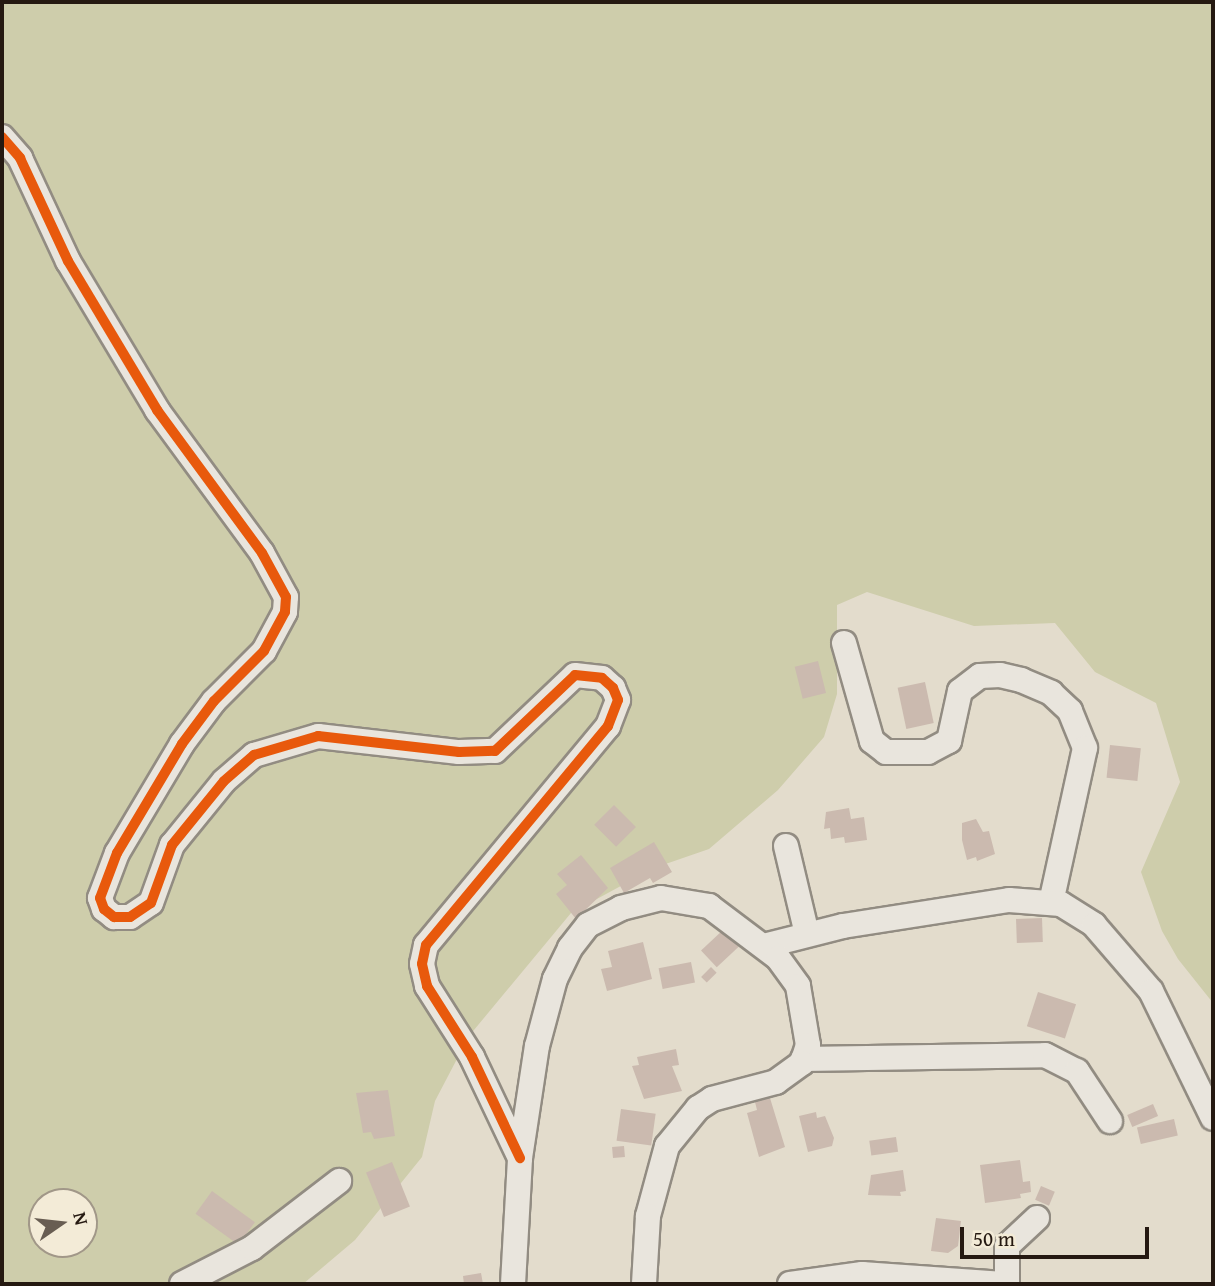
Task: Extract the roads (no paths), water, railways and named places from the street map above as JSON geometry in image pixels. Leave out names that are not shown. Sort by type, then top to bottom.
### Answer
[{"type":"street","points":[[2,137],[20,158],[68,261],[157,410],[262,553],[286,597],[285,612],[264,651],[214,701],[182,744],[117,853],[100,898],[104,909],[114,917],[130,916],[151,903],[172,845],[216,789],[254,755],[318,736],[458,752],[495,751],[575,675],[602,678],[613,688],[618,700],[608,726],[426,945],[422,964],[427,986],[472,1057],[520,1158]]},
{"type":"street","points":[[844,643],[872,741],[886,752],[928,752],[949,741],[960,691],[981,676],[1000,675],[1021,680],[1051,693],[1070,711],[1085,748],[1051,902]]},
{"type":"street","points":[[786,846],[807,934]]},
{"type":"street","points":[[513,1284],[520,1158],[541,1026],[555,979],[570,948],[588,925],[640,903],[661,898],[709,906],[765,946],[798,986],[808,1045],[803,1059],[776,1082],[712,1099],[678,1129],[658,1169],[642,1255],[644,1284]]},
{"type":"street","points":[[765,946],[807,934],[1009,900],[1051,902],[1094,925],[1151,991],[1213,1118]]},
{"type":"street","points":[[803,1059],[1045,1055],[1077,1071],[1110,1121]]},
{"type":"street","points":[[182,1284],[252,1248],[339,1181]]},
{"type":"street","points":[[790,1284],[863,1279],[1005,1284],[1007,1246],[1037,1218]]}]
